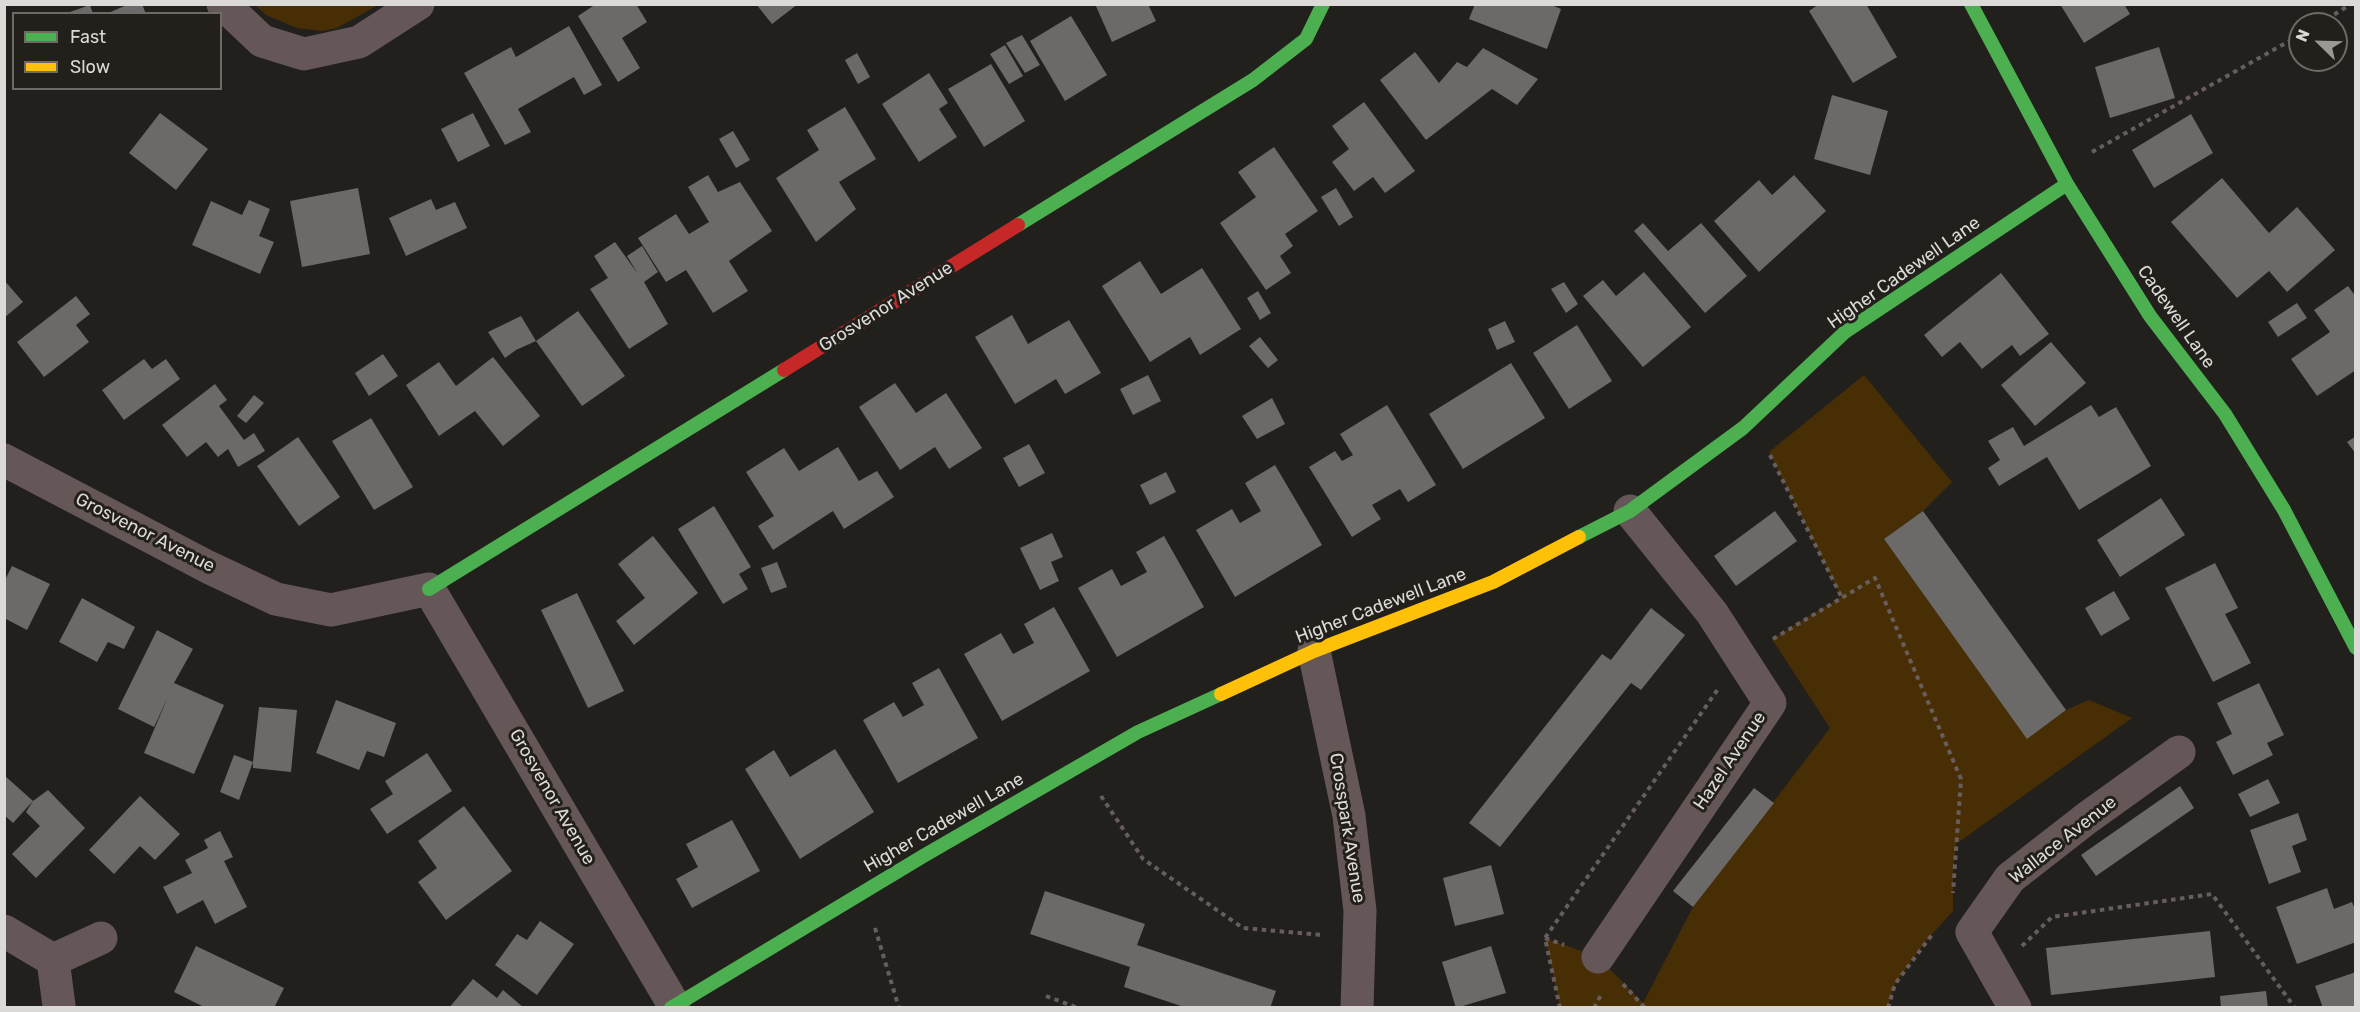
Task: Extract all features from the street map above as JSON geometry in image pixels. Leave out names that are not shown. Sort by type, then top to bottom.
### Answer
[{"type":"street","points":[[222,4],[262,41],[304,54],[359,42],[418,4]]},
{"type":"street","name":"Grosvenor Avenue","points":[[4,460],[208,567],[276,599],[332,610],[429,589],[1253,80],[1306,39],[1323,4]]},
{"type":"street","name":"Cadewell Lane","points":[[1971,4],[2064,178],[2150,316],[2225,414],[2284,510],[2355,648]]},
{"type":"street","name":"Higher Cadewell Lane","points":[[673,1006],[862,892],[1138,732],[1314,651],[1493,582],[1630,511],[1752,419],[1845,332],[2064,178]]},
{"type":"street","name":"Hazel Avenue","points":[[1598,957],[1770,703],[1712,613],[1630,511]]},
{"type":"street","name":"Grosvenor Avenue","points":[[429,589],[673,1006]]},
{"type":"street","name":"Crosspark Avenue","points":[[1314,651],[1349,816],[1360,911],[1357,1008]]},
{"type":"street","name":"Wallace Avenue","points":[[1962,921],[2010,878],[2087,818],[2179,752]]},
{"type":"street","points":[[1962,921],[1996,973],[2015,1008]]},
{"type":"street","points":[[4,931],[53,960]]},
{"type":"street","points":[[53,960],[101,938]]},
{"type":"street","points":[[53,960],[59,1006]]},
{"type":"path","points":[[2339,12],[2352,4]]},
{"type":"path","points":[[2064,178],[2089,154],[2288,42]]},
{"type":"path","points":[[1752,419],[1842,598]]},
{"type":"path","points":[[1560,1008],[1545,938],[1645,790],[1741,657],[1875,578],[1960,779],[1953,876],[1962,921],[1925,942],[1895,984],[1888,1008]]},
{"type":"path","points":[[1081,765],[1143,860],[1243,928],[1359,939]]},
{"type":"path","points":[[862,892],[880,940],[899,1008]]},
{"type":"path","points":[[1996,973],[2052,917],[2212,894],[2295,1008]]},
{"type":"path","points":[[1046,996],[1078,1008]]},
{"type":"shaded area","points":[[255,5],[378,5],[337,28],[322,31],[297,28],[266,15]]},
{"type":"shaded area","points":[[1864,375],[1952,482],[1923,511],[1884,539],[2027,738],[2066,710],[2089,700],[2132,718],[1956,844],[1953,911],[1925,942],[1895,984],[1888,1007],[1560,1007],[1545,938],[1598,957],[1643,1003],[1693,907],[1830,728],[1772,639],[1841,597],[1769,452]]},
{"type":"building","points":[[129,4],[142,4],[145,12],[111,12]]},
{"type":"building","points":[[596,4],[636,4],[647,22],[622,38],[640,68],[618,82],[578,16]]},
{"type":"building","points":[[756,4],[798,4],[772,24]]},
{"type":"building","points":[[1095,4],[1148,4],[1156,21],[1112,42]]},
{"type":"building","points":[[1475,4],[1549,4],[1561,9],[1547,49],[1469,19]]},
{"type":"building","points":[[1819,4],[1866,4],[1897,57],[1853,83],[1809,11]]},
{"type":"building","points":[[2060,4],[2124,4],[2130,14],[2084,43]]},
{"type":"building","points":[[90,5],[92,12],[70,12]]},
{"type":"building","points":[[1071,16],[1107,75],[1065,101],[1030,41]]},
{"type":"building","points":[[569,26],[602,85],[584,95],[574,77],[518,109],[531,132],[505,145],[464,73],[511,47],[516,57]]},
{"type":"building","points":[[1022,35],[1040,65],[1025,73],[1006,43]]},
{"type":"building","points":[[1005,45],[1023,76],[1009,84],[990,54]]},
{"type":"building","points":[[2159,47],[2175,98],[2110,118],[2095,67]]},
{"type":"building","points":[[1483,48],[1538,79],[1517,105],[1492,89],[1426,140],[1380,80],[1415,52],[1439,83],[1457,62],[1467,67]]},
{"type":"building","points":[[857,53],[870,77],[858,84],[845,60]]},
{"type":"building","points":[[991,64],[1025,121],[984,147],[948,89]]},
{"type":"building","points":[[929,73],[948,103],[939,109],[957,137],[919,162],[882,104]]},
{"type":"building","points":[[1832,95],[1888,111],[1870,175],[1814,159]]},
{"type":"building","points":[[1364,102],[1415,171],[1385,193],[1373,177],[1354,191],[1332,162],[1349,149],[1332,126]]},
{"type":"building","points":[[845,107],[876,159],[839,182],[856,209],[816,242],[776,178],[819,150],[807,130]]},
{"type":"building","points":[[160,113],[208,149],[176,190],[129,153]]},
{"type":"building","points":[[473,113],[490,146],[458,162],[441,129]]},
{"type":"building","points":[[2191,114],[2213,153],[2154,188],[2132,150]]},
{"type":"building","points":[[733,131],[750,160],[736,168],[719,139]]},
{"type":"building","points":[[1274,147],[1318,211],[1285,234],[1293,246],[1280,256],[1291,273],[1266,290],[1220,223],[1256,197],[1238,172]]},
{"type":"building","points":[[708,175],[718,192],[740,182],[772,231],[729,261],[748,291],[713,313],[686,270],[666,282],[638,238],[676,214],[689,234],[709,222],[688,187]]},
{"type":"building","points":[[1794,175],[1826,211],[1759,272],[1714,221],[1759,180],[1772,195]]},
{"type":"building","points":[[2222,178],[2269,233],[2297,207],[2335,250],[2287,292],[2269,271],[2237,298],[2171,222]]},
{"type":"building","points":[[358,188],[370,254],[302,267],[290,201]]},
{"type":"building","points":[[1336,188],[1353,217],[1339,226],[1321,197]]},
{"type":"building","points":[[431,199],[436,210],[455,202],[467,228],[406,256],[389,218]]},
{"type":"building","points":[[249,200],[270,209],[259,236],[274,242],[260,274],[192,245],[211,201],[242,215]]},
{"type":"building","points":[[1643,223],[1668,251],[1701,223],[1747,276],[1705,313],[1634,231]]},
{"type":"building","points":[[615,242],[638,274],[627,256],[642,246],[658,272],[644,282],[668,324],[629,349],[590,289],[608,278],[594,256]]},
{"type":"building","points":[[1140,261],[1161,294],[1202,268],[1241,329],[1200,355],[1190,337],[1150,362],[1102,286]]},
{"type":"building","points":[[1644,272],[1691,327],[1643,367],[1583,296],[1603,280],[1616,296]]},
{"type":"building","points":[[2001,273],[2049,334],[2020,356],[2012,345],[1982,369],[1960,342],[1942,357],[1924,335]]},
{"type":"building","points":[[4,280],[23,302],[4,318]]},
{"type":"building","points":[[1564,282],[1578,304],[1566,313],[1551,289]]},
{"type":"building","points":[[2348,286],[2356,297],[2356,370],[2317,396],[2291,359],[2330,332],[2314,310]]},
{"type":"building","points":[[1258,291],[1271,313],[1260,320],[1247,298]]},
{"type":"building","points":[[76,296],[90,314],[76,325],[89,342],[44,377],[17,342]]},
{"type":"building","points":[[2297,303],[2307,318],[2278,337],[2268,322]]},
{"type":"building","points":[[578,311],[625,376],[582,406],[536,341]]},
{"type":"building","points":[[1012,315],[1028,344],[1069,320],[1101,373],[1065,394],[1056,379],[1015,404],[975,337]]},
{"type":"building","points":[[521,316],[536,341],[505,358],[488,332]]},
{"type":"building","points":[[1505,321],[1515,342],[1497,350],[1488,329]]},
{"type":"building","points":[[1577,325],[1612,381],[1569,409],[1533,353]]},
{"type":"building","points":[[1260,337],[1278,360],[1268,368],[1249,346]]},
{"type":"building","points":[[2051,342],[2086,383],[2035,426],[2001,385]]},
{"type":"building","points":[[383,354],[398,376],[369,396],[355,373]]},
{"type":"building","points":[[493,357],[540,416],[503,446],[475,411],[439,436],[406,385],[439,362],[456,386]]},
{"type":"building","points":[[144,359],[152,369],[166,359],[180,379],[124,420],[102,390]]},
{"type":"building","points":[[1511,363],[1545,418],[1463,469],[1429,414]]},
{"type":"building","points":[[1148,375],[1161,401],[1133,415],[1120,389]]},
{"type":"building","points":[[895,383],[916,413],[946,393],[982,448],[949,469],[935,447],[900,470],[859,407]]},
{"type":"building","points":[[215,384],[227,400],[219,406],[244,440],[254,433],[265,451],[238,467],[228,449],[218,457],[206,442],[187,457],[162,425]]},
{"type":"building","points":[[254,395],[264,403],[246,423],[237,416]]},
{"type":"building","points":[[1272,398],[1285,424],[1257,439],[1242,416]]},
{"type":"building","points":[[1387,405],[1436,485],[1408,502],[1400,489],[1372,505],[1381,519],[1352,537],[1309,467],[1335,451],[1342,461],[1353,455],[1340,434]]},
{"type":"building","points":[[2091,405],[2099,417],[2116,407],[2151,466],[2079,510],[2047,457],[1999,486],[1988,468],[2000,460],[1988,441],[2013,427],[2024,446]]},
{"type":"building","points":[[371,418],[413,487],[374,510],[332,441]]},
{"type":"building","points":[[2356,436],[2356,454],[2347,442]]},
{"type":"building","points":[[298,437],[340,497],[299,526],[257,466]]},
{"type":"building","points":[[1029,444],[1045,473],[1019,487],[1003,458]]},
{"type":"building","points":[[838,447],[859,481],[877,471],[894,497],[844,529],[833,511],[773,550],[758,526],[774,516],[746,472],[784,448],[799,471]]},
{"type":"building","points":[[1275,465],[1322,545],[1235,597],[1196,530],[1232,509],[1240,523],[1261,511],[1245,483]]},
{"type":"building","points":[[1166,472],[1176,492],[1150,505],[1140,485]]},
{"type":"building","points":[[2161,498],[2185,535],[2120,577],[2097,540]]},
{"type":"building","points":[[714,506],[751,567],[739,574],[748,589],[723,604],[678,529]]},
{"type":"building","points":[[1775,511],[1797,541],[1736,586],[1714,556]]},
{"type":"building","points":[[1923,511],[2066,710],[2027,739],[1884,539]]},
{"type":"building","points":[[1052,533],[1063,557],[1051,562],[1059,581],[1040,590],[1020,548]]},
{"type":"building","points":[[653,536],[698,593],[634,645],[616,621],[645,598],[618,564]]},
{"type":"building","points":[[1164,536],[1204,607],[1117,657],[1078,588],[1112,569],[1121,586],[1147,572],[1136,552]]},
{"type":"building","points":[[777,562],[787,587],[771,593],[761,568]]},
{"type":"building","points":[[2215,563],[2238,608],[2225,614],[2251,663],[2213,682],[2165,588]]},
{"type":"building","points":[[12,566],[50,584],[27,630],[4,618],[4,582]]},
{"type":"building","points":[[2114,591],[2130,619],[2101,636],[2085,608]]},
{"type":"building","points":[[577,593],[624,691],[588,708],[541,610]]},
{"type":"building","points":[[82,598],[135,627],[124,649],[108,642],[97,662],[59,642]]},
{"type":"building","points":[[1054,607],[1090,671],[1002,721],[964,654],[1001,633],[1013,654],[1034,643],[1024,624]]},
{"type":"building","points":[[1651,608],[1685,635],[1641,690],[1631,683],[1500,847],[1469,823],[1602,654],[1611,660]]},
{"type":"building","points":[[157,630],[193,649],[174,683],[224,705],[194,774],[144,753],[168,697],[154,727],[118,709]]},
{"type":"building","points":[[939,668],[978,738],[898,783],[863,720],[894,702],[903,717],[924,705],[912,683]]},
{"type":"building","points":[[2259,683],[2284,735],[2267,743],[2273,755],[2233,775],[2216,742],[2232,734],[2217,703]]},
{"type":"building","points":[[336,700],[396,723],[384,757],[367,751],[359,770],[316,753]]},
{"type":"building","points":[[259,707],[297,710],[291,772],[253,768]]},
{"type":"building","points":[[835,749],[874,812],[800,859],[745,769],[774,750],[790,777]]},
{"type":"building","points":[[427,753],[452,791],[387,834],[370,809],[393,794],[385,781]]},
{"type":"building","points":[[234,755],[253,762],[239,800],[220,792]]},
{"type":"building","points":[[4,775],[33,801],[13,823],[4,815]]},
{"type":"building","points":[[2268,779],[2280,803],[2250,817],[2238,794]]},
{"type":"building","points":[[2180,786],[2194,808],[2096,876],[2081,855]]},
{"type":"building","points":[[1754,788],[1774,803],[1693,907],[1673,891]]},
{"type":"building","points":[[48,790],[85,828],[36,878],[12,854],[40,826],[26,812],[33,801]]},
{"type":"building","points":[[140,796],[180,834],[155,860],[140,846],[114,874],[89,850]]},
{"type":"building","points":[[464,806],[512,871],[446,920],[418,882],[437,868],[418,841]]},
{"type":"building","points":[[2298,813],[2307,840],[2292,846],[2301,872],[2269,884],[2250,830]]},
{"type":"building","points":[[732,820],[760,871],[692,908],[676,879],[698,867],[686,844]]},
{"type":"building","points":[[220,831],[233,857],[224,861],[247,907],[215,924],[203,900],[177,914],[163,887],[192,873],[185,860],[208,848],[204,840]]},
{"type":"building","points":[[1491,865],[1504,914],[1455,926],[1443,878]]},
{"type":"building","points":[[2327,888],[2334,909],[2352,902],[2356,912],[2356,942],[2297,964],[2276,907]]},
{"type":"building","points":[[1045,891],[1145,924],[1137,945],[1276,991],[1270,1008],[1187,1008],[1124,987],[1130,967],[1030,934]]},
{"type":"building","points":[[540,921],[574,944],[537,995],[495,965],[517,934],[527,940]]},
{"type":"building","points":[[2210,931],[2215,977],[2051,995],[2046,948]]},
{"type":"building","points":[[196,946],[284,988],[274,1008],[206,1008],[174,992]]},
{"type":"building","points":[[1491,946],[1506,993],[1456,1008],[1442,962]]},
{"type":"building","points":[[2356,972],[2356,1008],[2323,1008],[2315,986]]},
{"type":"building","points":[[473,979],[497,998],[503,990],[524,1008],[449,1008]]},
{"type":"building","points":[[2266,991],[2268,1008],[2221,1008],[2220,996]]},
{"type":"traffic: fast","points":[[1018,225],[1253,80],[1306,39],[1323,4]]},
{"type":"traffic: fast","points":[[1971,4],[2067,184],[2150,316],[2225,414],[2284,510],[2356,648]]},
{"type":"traffic: fast","points":[[1579,537],[1630,511],[1743,428],[1845,332],[2067,184]]},
{"type":"traffic: fast","points":[[429,589],[784,370]]},
{"type":"traffic: fast","points":[[671,1008],[925,855],[1138,732],[1221,694]]},
{"type":"traffic: slow","points":[[1221,694],[1314,651],[1493,582],[1579,537]]},
{"type":"traffic: jam","points":[[784,370],[1018,225]]}]
